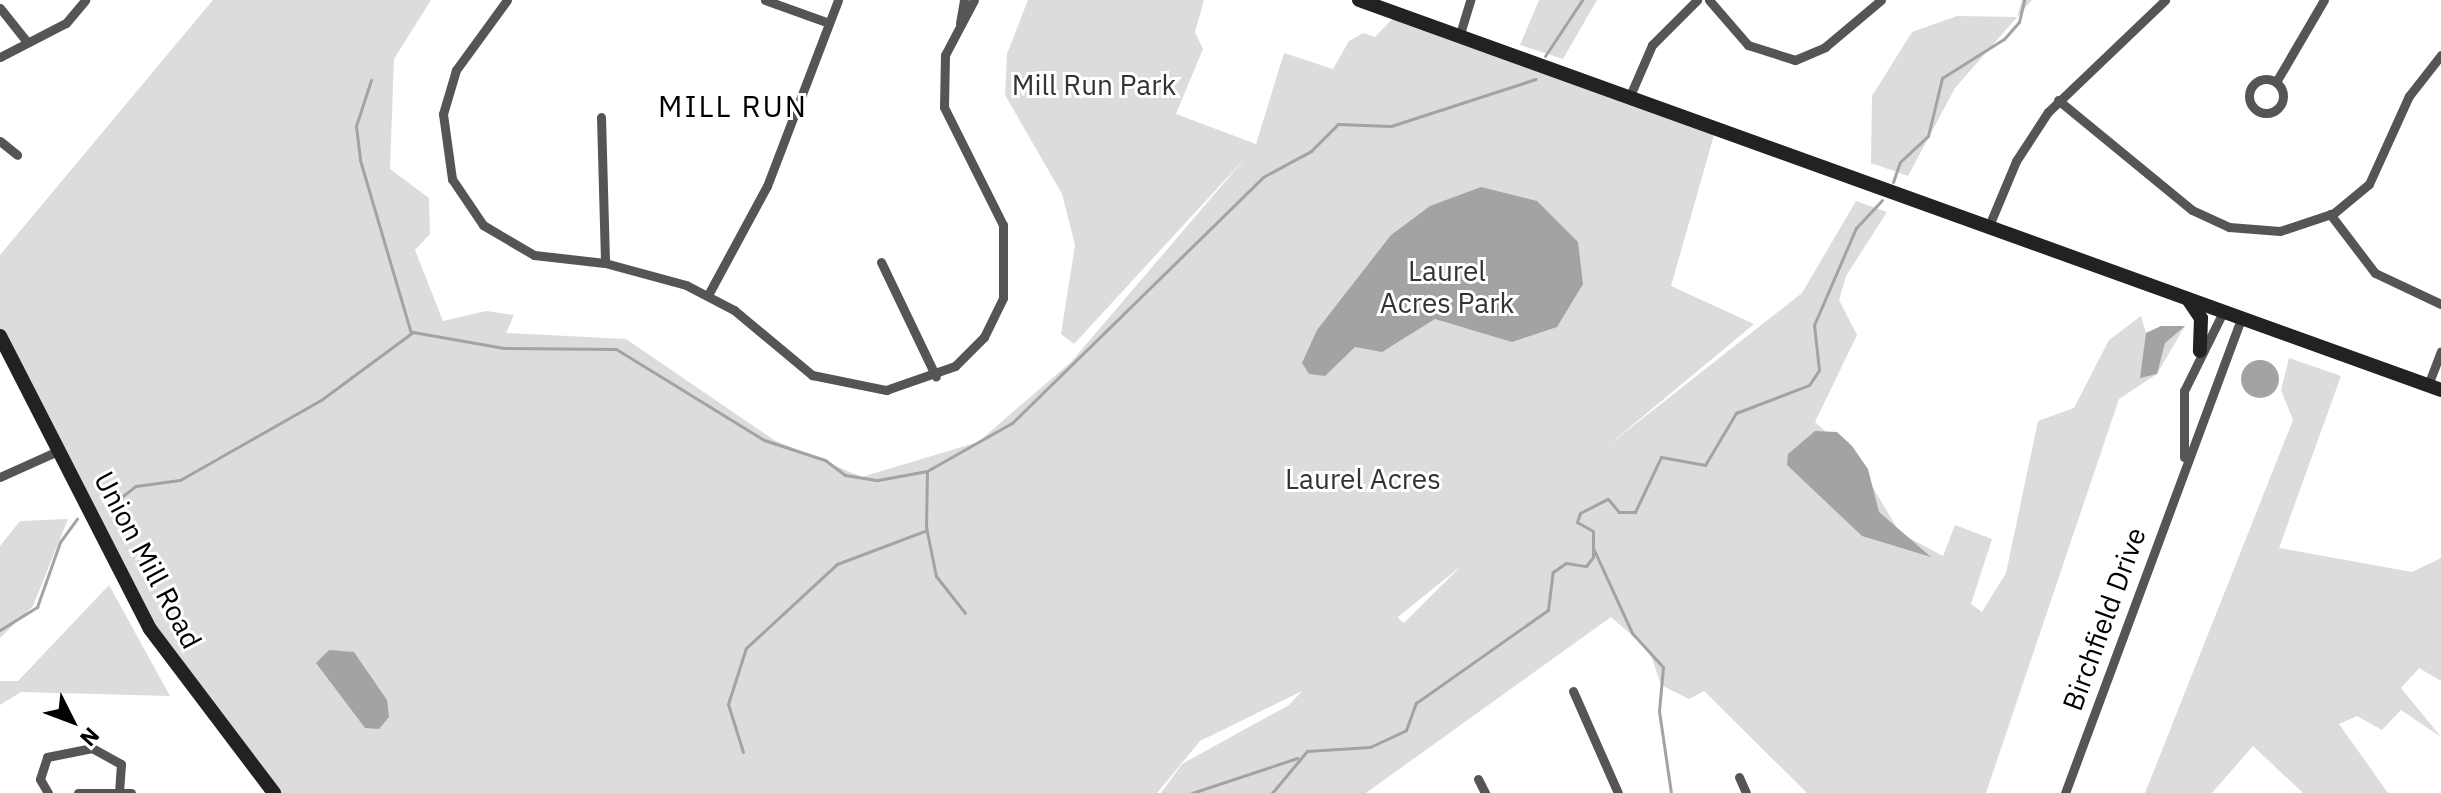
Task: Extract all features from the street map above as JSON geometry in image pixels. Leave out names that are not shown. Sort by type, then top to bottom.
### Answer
[{"type":"main road","points":[[1359,0],[2434,388]]},
{"type":"main road","points":[[2188,299],[2201,318],[2200,351]]},
{"type":"main road","name":"Union Mill Road","points":[[0,336],[150,629],[189,689],[274,793]]},
{"type":"street","points":[[0,57],[66,23],[85,0]]},
{"type":"street","points":[[507,0],[448,90],[443,130],[452,179],[473,214],[507,244],[548,258],[605,263],[708,295],[824,381],[886,390],[936,377],[992,326],[1008,269],[999,212],[944,107],[945,55],[974,0]]},
{"type":"street","points":[[765,0],[829,23]]},
{"type":"street","points":[[708,295],[767,186],[838,0]]},
{"type":"street","points":[[960,23],[964,0]]},
{"type":"street","points":[[1459,37],[1470,0]]},
{"type":"street","points":[[1629,98],[1652,45],[1697,0]]},
{"type":"street","points":[[1709,0],[1748,45],[1795,60],[1825,47],[1881,0]]},
{"type":"street","points":[[1988,228],[2016,161],[2058,100],[2165,0]]},
{"type":"street","points":[[2276,82],[2324,0]]},
{"type":"street","points":[[0,8],[27,42]]},
{"type":"street","points":[[2058,100],[2216,223],[2267,232],[2330,214],[2376,174],[2409,96],[2441,55]]},
{"type":"street","points":[[601,117],[605,263]]},
{"type":"street","points":[[0,141],[17,155]]},
{"type":"street","points":[[2330,214],[2375,273],[2441,304]]},
{"type":"street","points":[[881,262],[936,377]]},
{"type":"street","name":"Birchfield Drive","points":[[2185,461],[2182,406],[2200,351],[2223,312]]},
{"type":"street","name":"Birchfield Drive","points":[[2065,793],[2185,461],[2241,319]]},
{"type":"street","points":[[2434,388],[2441,351]]},
{"type":"street","points":[[0,477],[60,450]]},
{"type":"street","points":[[1573,691],[1618,793]]},
{"type":"street","points":[[48,793],[41,763],[83,748],[117,757],[119,792]]},
{"type":"street","points":[[1739,777],[1746,793]]},
{"type":"street","points":[[1478,779],[1485,793]]},
{"type":"street","points":[[78,793],[131,793]]},
{"type":"green space","points":[[213,0],[431,0],[394,59],[390,169],[429,198],[430,234],[415,250],[443,321],[486,311],[514,315],[506,333],[626,339],[774,440],[862,477],[978,442],[1071,362],[1247,156],[1074,344],[1061,334],[1075,245],[1062,194],[1005,95],[1007,54],[1028,0],[1204,0],[1195,32],[1203,49],[1176,114],[1256,144],[1284,53],[1333,69],[1349,41],[1363,33],[1375,37],[1397,14],[1716,128],[1671,286],[1754,324],[1605,448],[1802,293],[1856,201],[1887,212],[1846,276],[1839,300],[1857,335],[1815,422],[1856,459],[1900,533],[1943,556],[1955,525],[1992,539],[1971,604],[1982,612],[2006,573],[2038,421],[2074,408],[2109,340],[2141,316],[2146,333],[2185,326],[2157,374],[2119,399],[1986,793],[1807,793],[1704,691],[1689,699],[1661,685],[1649,650],[1611,617],[1366,793],[1161,793],[1182,764],[1289,705],[1302,691],[1200,741],[1157,793],[276,793],[189,689],[0,336],[0,255]],"holes":[[[1461,566],[1404,623],[1398,617]]]},
{"type":"green space","points":[[1539,0],[1597,0],[1563,59],[1520,45]]},
{"type":"green space","points":[[2022,0],[2032,0],[1955,88],[1908,176],[1871,163],[1872,96],[1912,32],[1957,16],[2017,17]]},
{"type":"green space","points":[[2289,358],[2341,376],[2279,548],[2412,572],[2441,558],[2441,681],[2419,668],[2401,688],[2441,737],[2401,710],[2382,730],[2357,716],[2339,724],[2388,793],[2303,793],[2253,746],[2212,793],[2145,793],[2293,420],[2281,390]]},
{"type":"green space","points":[[68,519],[33,606],[0,638],[0,546],[20,521]]},
{"type":"green space","points":[[109,585],[170,696],[21,692],[0,705],[0,681],[18,681]]},
{"type":"shaded area","points":[[1481,187],[1537,201],[1578,242],[1583,284],[1557,327],[1512,342],[1435,319],[1382,352],[1355,347],[1325,376],[1309,374],[1302,363],[1317,330],[1391,235],[1430,206]]},
{"type":"shaded area","points":[[2161,326],[2185,326],[2165,343],[2157,374],[2140,378],[2146,333]]},
{"type":"shaded area","points":[[2260,360],[2273,366],[2279,379],[2273,392],[2260,398],[2247,392],[2241,379],[2247,366]]},
{"type":"shaded area","points":[[1815,431],[1837,432],[1852,446],[1868,469],[1879,512],[1931,557],[1862,536],[1787,465],[1788,454]]},
{"type":"shaded area","points":[[329,650],[354,652],[387,700],[389,717],[379,729],[365,728],[316,663]]},
{"type":"waterway","points":[[1545,56],[1582,0]]},
{"type":"waterway","points":[[1893,182],[1900,162],[1928,136],[1942,78],[2004,39],[2019,22],[2024,0]]},
{"type":"waterway","points":[[110,506],[136,486],[180,480],[321,400],[413,332],[504,348],[616,349],[764,440],[825,460],[845,475],[878,480],[927,471],[1012,423],[1263,177],[1311,151],[1338,124],[1391,126],[1536,79]]},
{"type":"waterway","points":[[371,80],[356,126],[360,160],[411,333]]},
{"type":"waterway","points":[[1272,793],[1307,751],[1370,747],[1406,730],[1416,703],[1548,610],[1553,572],[1566,563],[1586,566],[1593,557],[1593,531],[1577,522],[1580,513],[1608,499],[1619,512],[1635,512],[1661,457],[1705,465],[1736,413],[1809,385],[1819,370],[1814,325],[1856,228],[1882,200]]},
{"type":"waterway","points":[[927,471],[926,527],[936,576],[965,613]]},
{"type":"waterway","points":[[0,630],[37,607],[60,542],[77,519]]},
{"type":"waterway","points":[[743,752],[728,704],[746,648],[837,564],[927,530]]},
{"type":"waterway","points":[[1594,550],[1632,633],[1663,667],[1659,711],[1671,793]]},
{"type":"waterway","points":[[1192,793],[1297,758]]},
{"type":"district","name":"MILL RUN","points":[[733,106]]},
{"type":"park label","name":"Mill Run Park","points":[[1094,85]]},
{"type":"park label","name":"Laurel Acres Park","points":[[1447,287]]},
{"type":"park label","name":"Laurel Acres","points":[[1363,479]]}]
